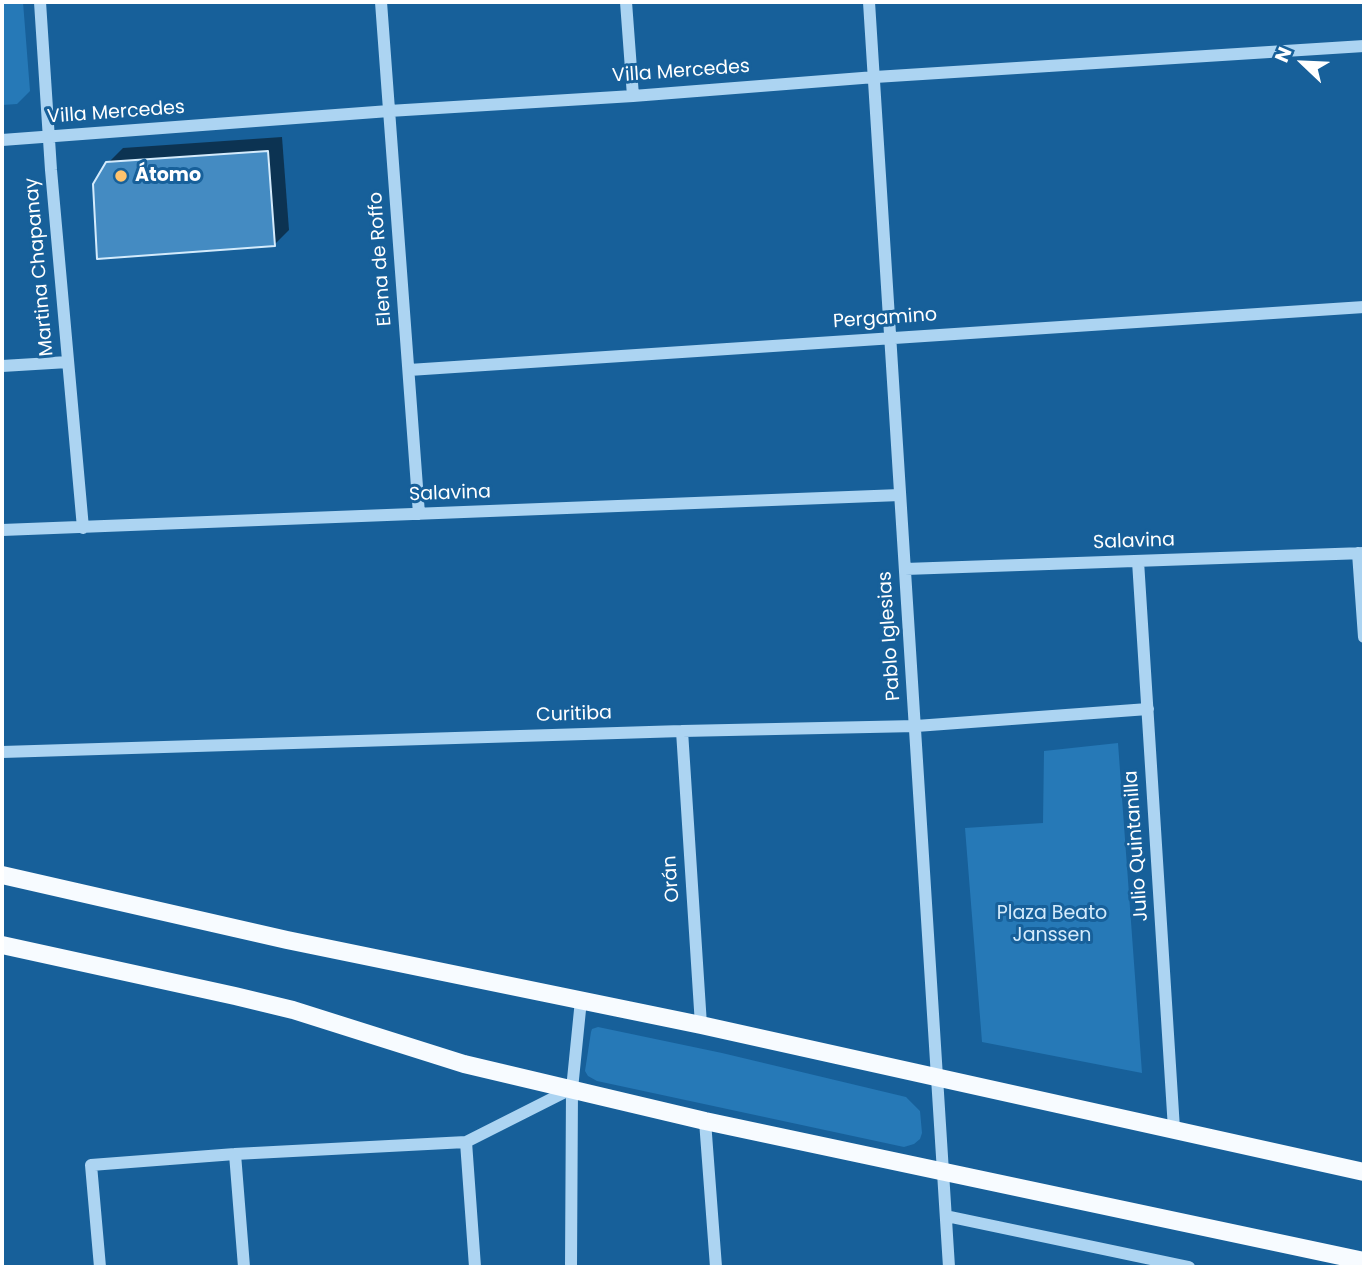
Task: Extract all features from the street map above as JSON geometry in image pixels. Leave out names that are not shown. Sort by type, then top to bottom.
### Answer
[{"type":"main road","points":[[2,875],[287,940],[701,1025],[1364,1171]]},
{"type":"main road","points":[[2,945],[270,1004],[464,1064],[705,1121],[1364,1261]]},
{"type":"street","name":"Martina Chapanay","points":[[40,2],[48,138],[83,528]]},
{"type":"street","name":"Elena de Roffo","points":[[381,2],[419,514]]},
{"type":"street","points":[[626,2],[633,96]]},
{"type":"street","name":"Pablo Iglesias","points":[[869,2],[949,1267]]},
{"type":"street","name":"Villa Mercedes","points":[[2,140],[875,77],[1364,46]]},
{"type":"street","name":"Pergamino","points":[[409,370],[1364,307]]},
{"type":"street","points":[[2,366],[68,362]]},
{"type":"street","name":"Salavina","points":[[2,530],[900,495]]},
{"type":"street","points":[[1361,553],[1364,637]]},
{"type":"street","name":"Salavina","points":[[905,569],[1361,553]]},
{"type":"street","name":"Julio Quintanilla","points":[[1138,561],[1174,1129]]},
{"type":"street","name":"Curitiba","points":[[2,752],[916,726],[1147,709]]},
{"type":"street","name":"Orán","points":[[682,731],[701,1025]]},
{"type":"street","points":[[571,1267],[572,1089],[581,1000]]},
{"type":"street","points":[[100,1267],[91,1164],[466,1142],[572,1089]]},
{"type":"street","points":[[705,1121],[716,1267]]},
{"type":"street","points":[[466,1142],[475,1267]]},
{"type":"street","points":[[235,1154],[244,1267]]},
{"type":"street","points":[[946,1216],[1189,1267]]},
{"type":"green space","points":[[2,2],[23,2],[30,91],[17,104],[2,105]]},
{"type":"green space","name":"Plaza Beato Janssen","points":[[1118,743],[1142,1073],[982,1042],[965,828],[1043,823],[1044,751]]},
{"type":"green space","points":[[598,1027],[722,1053],[906,1097],[920,1111],[920,1139],[904,1147],[597,1081],[585,1071],[591,1032]]},
{"type":"building","points":[[268,151],[275,246],[97,259],[93,184],[106,162]]},
{"type":"place","name":"Átomo","points":[[121,176]]}]
